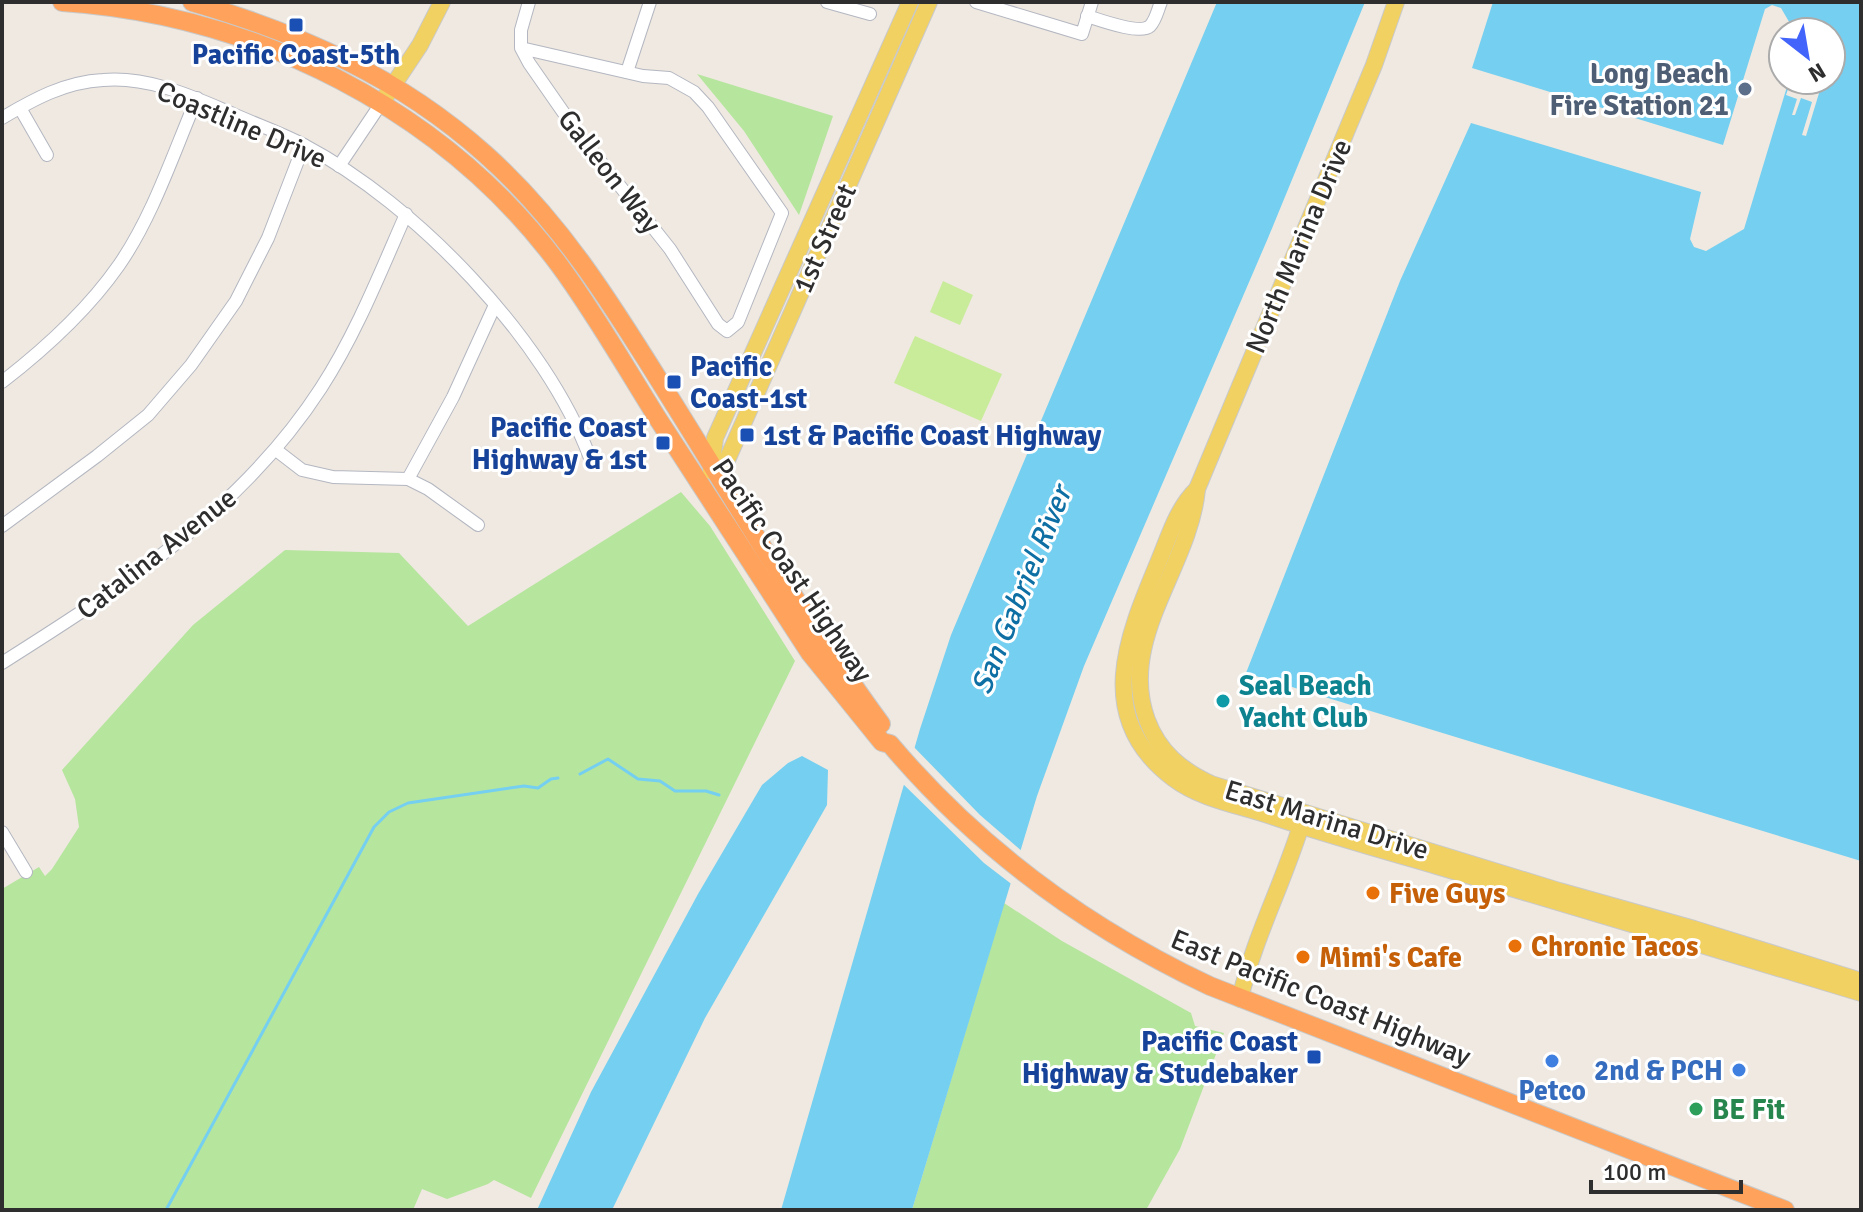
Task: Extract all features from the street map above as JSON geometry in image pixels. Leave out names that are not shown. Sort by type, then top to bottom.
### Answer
[{"type":"highway","name":"Pacific Coast Highway","points":[[74,2],[205,26],[303,61],[382,102],[470,168],[501,197],[559,264],[810,653],[882,742],[891,746]]},
{"type":"highway","name":"Pacific Coast Highway","points":[[192,2],[241,16],[311,43],[393,86],[486,155],[526,193],[566,240],[608,298],[713,468],[855,689],[889,736],[891,746]]},
{"type":"highway","points":[[221,2],[241,16]]},
{"type":"highway","points":[[303,61],[311,43]]},
{"type":"highway","name":"East Pacific Coast Highway","points":[[891,746],[973,830],[1032,879],[1124,942],[1166,965],[1240,999],[1785,1210]]},
{"type":"main road","points":[[382,102],[420,45],[442,2]]},
{"type":"main road","name":"1st Street","points":[[703,486],[713,468],[715,438],[910,2]]},
{"type":"main road","name":"1st Street","points":[[713,468],[727,460],[929,2]]},
{"type":"main road","name":"North Marina Drive","points":[[1163,760],[1144,712],[1138,678],[1139,661],[1194,512],[1197,489],[1374,65],[1396,2]]},
{"type":"main road","name":"East Marina Drive","points":[[1163,760],[1211,784],[1303,819],[1861,993]]},
{"type":"main road","points":[[1240,999],[1246,972],[1303,819]]},
{"type":"main road","name":"East Marina Drive","points":[[1303,819],[1694,929],[1861,981]]},
{"type":"street","points":[[529,2],[521,30],[521,48],[627,72],[650,2]]},
{"type":"street","points":[[827,2],[870,14]]},
{"type":"street","points":[[981,3],[1082,34],[1092,2]]},
{"type":"street","points":[[1087,16],[1138,30],[1147,28],[1153,22],[1161,2]]},
{"type":"street","name":"Galleon Way","points":[[521,48],[577,132],[670,249],[718,324],[727,331],[738,322],[782,213],[694,92],[669,78],[627,72]]},
{"type":"street","name":"Coastline Drive","points":[[2,118],[48,92],[104,79],[148,82],[197,98],[304,145],[406,214],[451,255],[518,333],[551,383],[584,441],[590,458]]},
{"type":"street","points":[[2,382],[33,359],[85,309],[120,264],[146,216],[197,98]]},
{"type":"street","points":[[339,166],[382,102]]},
{"type":"street","points":[[20,108],[47,155]]},
{"type":"street","points":[[2,526],[148,415],[191,365],[236,301],[268,238],[304,145]]},
{"type":"street","name":"Catalina Avenue","points":[[2,663],[105,598],[144,569],[214,513],[276,450],[322,387],[352,334],[406,214]]},
{"type":"street","points":[[408,479],[453,397],[495,305]]},
{"type":"street","points":[[276,450],[302,470],[333,477],[408,479],[428,489],[478,525]]},
{"type":"street","points":[[2,832],[26,872]]},
{"type":"green space","points":[[697,74],[833,116],[799,215],[744,131]]},
{"type":"green space","points":[[943,281],[973,295],[960,325],[930,312]]},
{"type":"green space","points":[[915,336],[1002,374],[981,421],[894,383]]},
{"type":"green space","points":[[681,492],[710,526],[795,661],[531,1198],[494,1180],[447,1199],[422,1189],[413,1210],[2,1210],[2,889],[39,867],[45,876],[52,869],[79,827],[75,799],[62,770],[193,625],[285,550],[399,553],[468,626]]},
{"type":"green space","points":[[1004,903],[1062,941],[1191,1013],[1195,1026],[1224,1033],[1180,1149],[1146,1210],[912,1210]]},
{"type":"water","name":"San Gabriel River","points":[[1217,2],[1365,2],[1268,238],[1084,666],[1037,796],[912,1210],[781,1210],[920,729],[951,635]]},
{"type":"water","points":[[1493,2],[1861,2],[1861,861],[1246,673],[1400,281],[1471,123],[1701,192],[1690,239],[1694,247],[1706,251],[1744,229],[1784,96],[1847,96],[1847,16],[1786,16],[1781,8],[1772,5],[1765,9],[1723,145],[1472,68]]},
{"type":"water","points":[[802,756],[828,770],[827,805],[705,1018],[612,1210],[537,1210],[591,1092],[698,894],[762,785],[788,763]]},
{"type":"pier","points":[[1789,96],[1818,96],[1806,136],[1802,135],[1812,102],[1801,98],[1795,115],[1792,115],[1797,99]]},
{"type":"pier","points":[[911,744],[980,815],[1024,853],[1014,886],[984,863],[900,781]]},
{"type":"waterway","points":[[580,774],[608,759],[638,779],[660,781],[675,791],[706,791],[719,795]]},
{"type":"waterway","points":[[166,1210],[374,827],[389,812],[408,803],[524,786],[538,788],[558,778]]},
{"type":"place","name":"Pacific Coast-5th","points":[[296,25]]},
{"type":"place","name":"Long Beach Fire Station 21","points":[[1745,89]]},
{"type":"place","name":"Pacific Coast-1st","points":[[674,382]]},
{"type":"place","name":"1st & Pacific Coast Highway","points":[[747,435]]},
{"type":"place","name":"Pacific Coast Highway & 1st","points":[[663,443]]},
{"type":"place","name":"Seal Beach Yacht Club","points":[[1223,701]]},
{"type":"place","name":"Five Guys","points":[[1373,893]]},
{"type":"place","name":"Chronic Tacos","points":[[1515,946]]},
{"type":"place","name":"Mimi's Cafe","points":[[1303,957]]},
{"type":"place","name":"Pacific Coast Highway & Studebaker","points":[[1314,1057]]},
{"type":"place","name":"Petco","points":[[1552,1061]]},
{"type":"place","name":"2nd & PCH","points":[[1739,1070]]},
{"type":"place","name":"BE Fit","points":[[1696,1109]]}]
